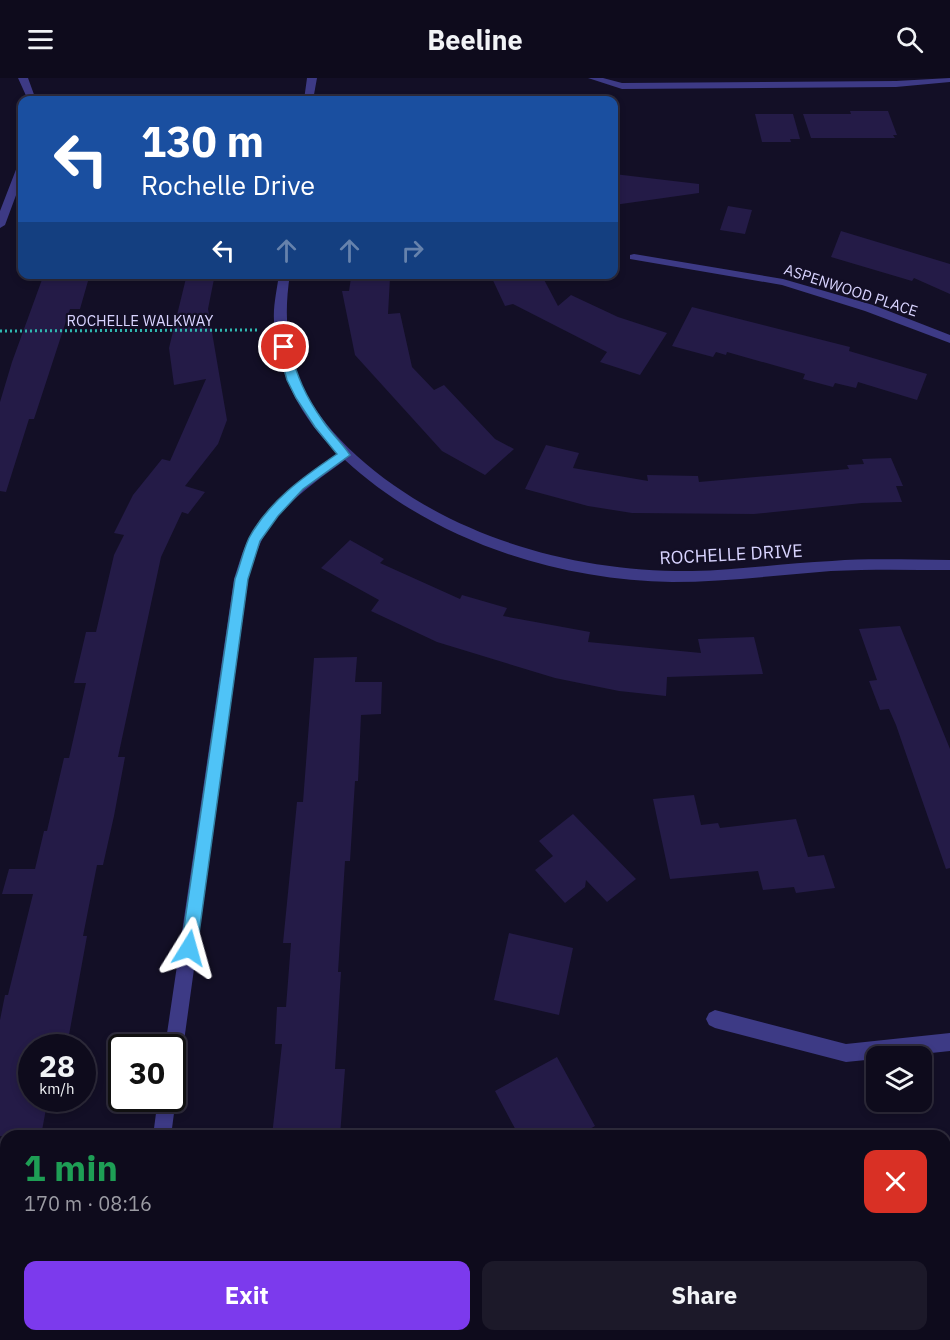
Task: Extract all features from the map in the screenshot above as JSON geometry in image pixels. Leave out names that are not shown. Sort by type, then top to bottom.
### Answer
[{"type":"street","points":[[23,78],[30,96]]},
{"type":"street","points":[[310,96],[312,78]]},
{"type":"street","points":[[594,78],[622,86],[896,84],[950,79]]},
{"type":"street","points":[[0,225],[18,178]]},
{"type":"street","name":"ASPENWOOD PLACE","points":[[634,257],[783,282],[869,308],[950,339]]},
{"type":"street","name":"ROCHELLE DRIVE","points":[[284,279],[280,330],[292,380],[319,424],[344,455],[375,480],[465,531],[527,554],[586,567],[646,575],[695,577],[834,566],[950,565]]},
{"type":"street","points":[[176,1034],[241,579],[255,540],[274,513],[299,486],[344,455]]},
{"type":"street","points":[[715,1018],[846,1053],[950,1042]]},
{"type":"street","points":[[163,1130],[166,1112]]},
{"type":"path","name":"ROCHELLE WALKWAY","points":[[0,331],[280,330]]},
{"type":"building","points":[[850,111],[888,111],[897,135],[893,135],[895,138],[811,138],[803,114],[851,114]]},
{"type":"building","points":[[755,114],[793,114],[800,139],[790,139],[791,142],[762,142]]},
{"type":"building","points":[[618,174],[699,184],[699,193],[618,204]]},
{"type":"building","points":[[728,206],[752,210],[745,234],[720,230]]},
{"type":"building","points":[[841,231],[950,264],[950,294],[914,278],[912,281],[831,257]]},
{"type":"building","points":[[42,279],[89,279],[80,309],[70,309],[34,419],[29,419],[6,492],[0,491],[0,402]]},
{"type":"building","points":[[186,279],[214,279],[208,309],[227,420],[218,444],[185,486],[205,492],[188,514],[182,512],[161,557],[118,757],[125,757],[114,816],[103,865],[97,865],[83,936],[87,936],[69,1034],[18,1034],[18,1112],[45,1112],[42,1130],[0,1130],[0,1020],[33,894],[2,894],[9,869],[35,869],[44,831],[47,831],[64,758],[69,758],[86,683],[74,683],[86,632],[96,632],[114,555],[124,535],[114,533],[133,495],[162,459],[170,461],[206,379],[174,385],[169,348]]},
{"type":"building","points":[[351,279],[390,279],[388,314],[400,313],[412,367],[434,390],[444,385],[495,439],[514,449],[485,475],[442,451],[355,355],[342,291],[349,291]]},
{"type":"building","points":[[492,279],[544,279],[558,306],[571,295],[618,317],[667,333],[640,375],[600,362],[607,352],[513,304],[505,306]]},
{"type":"building","points":[[692,307],[850,347],[849,351],[927,374],[917,400],[858,382],[856,388],[835,383],[833,387],[803,379],[805,374],[727,352],[726,355],[716,352],[713,357],[672,346]]},
{"type":"building","points":[[546,445],[579,453],[573,468],[648,481],[647,475],[698,476],[699,482],[849,469],[847,465],[864,464],[862,459],[891,458],[903,486],[896,486],[902,502],[862,503],[754,514],[632,513],[588,506],[525,489]]},
{"type":"building","points":[[350,540],[384,559],[380,563],[460,599],[462,595],[507,608],[503,616],[590,632],[588,642],[701,653],[698,639],[754,637],[763,674],[667,677],[666,696],[619,691],[555,678],[437,642],[371,611],[379,600],[321,568]]},
{"type":"building","points":[[900,626],[950,749],[950,868],[946,869],[896,725],[889,709],[880,710],[869,681],[877,680],[859,629]]},
{"type":"building","points":[[357,657],[355,682],[382,682],[381,714],[361,715],[358,781],[355,781],[350,861],[345,861],[335,1069],[345,1069],[340,1130],[273,1130],[282,1044],[275,1044],[277,1007],[286,1007],[291,943],[283,943],[297,802],[303,802],[314,658]]},
{"type":"building","points":[[694,795],[701,825],[718,823],[720,828],[796,819],[808,857],[824,855],[835,888],[796,893],[794,887],[763,890],[758,871],[670,879],[653,799]]},
{"type":"building","points":[[573,814],[636,879],[607,902],[586,880],[585,887],[565,903],[535,870],[553,856],[539,841]]},
{"type":"building","points":[[509,933],[573,948],[559,1015],[494,1000]]},
{"type":"building","points":[[557,1057],[595,1126],[588,1130],[516,1130],[495,1091]]},
{"type":"route","points":[[189,948],[241,579],[255,540],[274,513],[299,486],[344,455],[302,398],[292,380],[284,347]]}]
